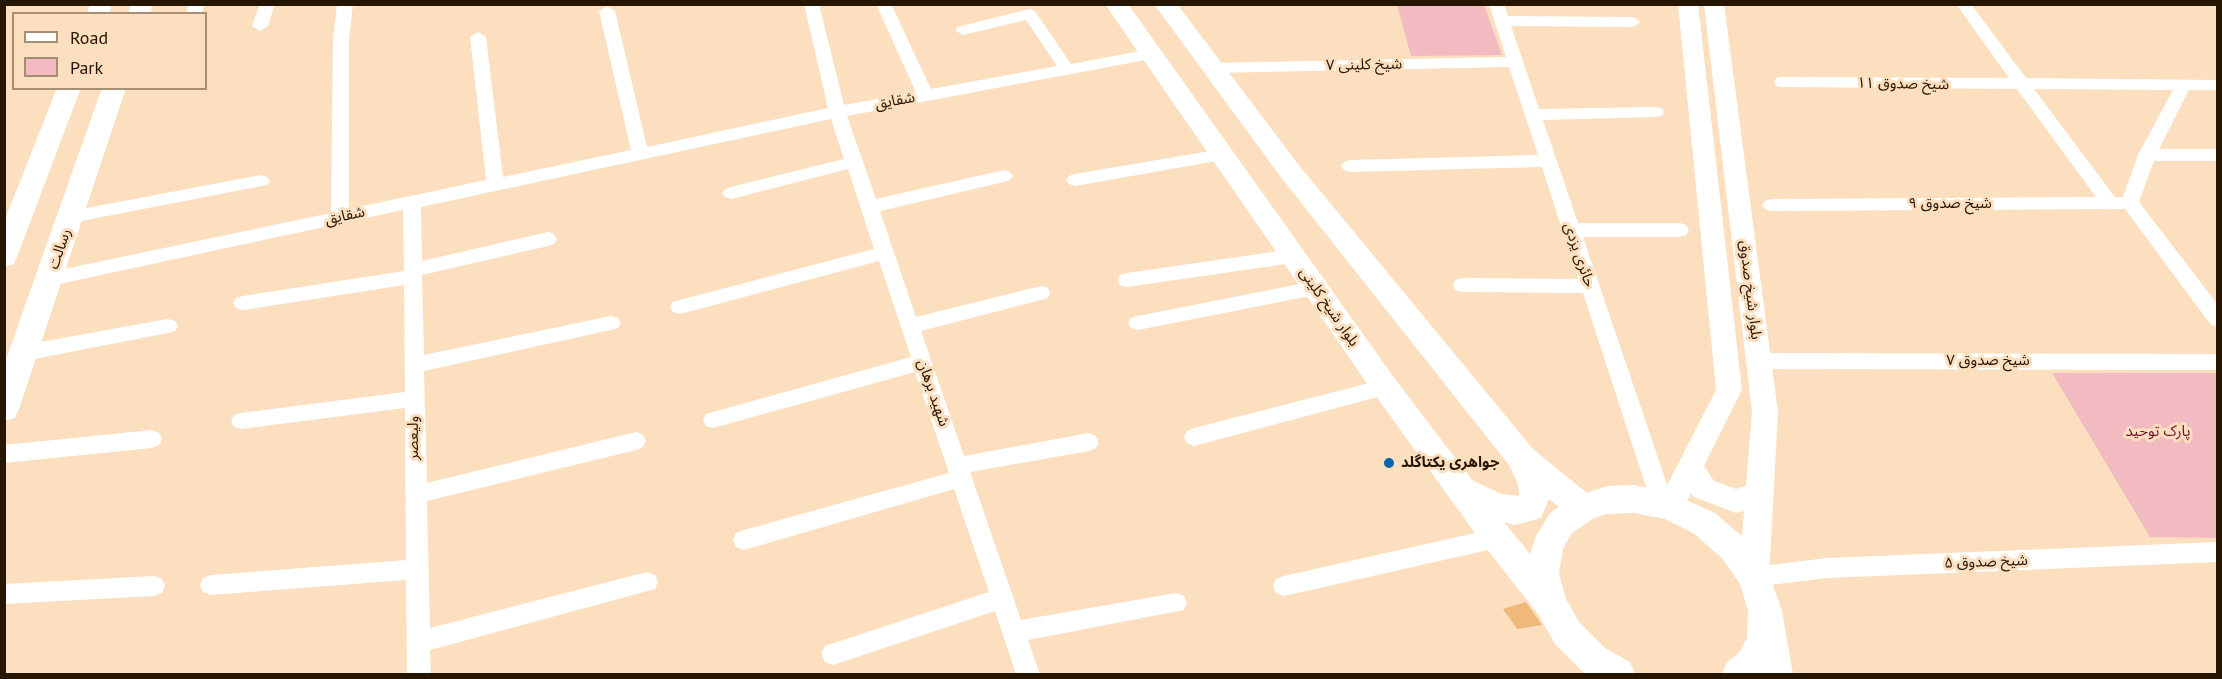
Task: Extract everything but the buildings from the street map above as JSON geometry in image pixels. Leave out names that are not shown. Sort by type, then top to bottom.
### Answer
[{"type":"main road","name":"بلوار شیخ کلینی","points":[[1116,4],[1385,387],[1497,538],[1550,603]]},
{"type":"main road","points":[[1165,4],[1289,170],[1522,458],[1583,508]]},
{"type":"main road","points":[[4,257],[68,90]]},
{"type":"main road","name":"رسالت","points":[[4,409],[113,90]]},
{"type":"main road","points":[[41,162],[92,154]]},
{"type":"main road","points":[[1462,489],[1495,506],[1515,511],[1530,508],[1535,496],[1534,484],[1522,458]]},
{"type":"main road","points":[[1592,675],[1550,603],[1543,573],[1547,546],[1561,523],[1583,508],[1607,500],[1634,499],[1666,506],[1704,523],[1733,548],[1754,577],[1766,611],[1776,675]]},
{"type":"main road","points":[[1739,675],[1751,665],[1764,640],[1766,611]]},
{"type":"main road","points":[[1567,633],[1593,659],[1618,675]]},
{"type":"street","points":[[260,26],[268,4]]},
{"type":"street","points":[[340,217],[341,39],[345,4]]},
{"type":"street","name":"شهید برهان","points":[[811,4],[837,112],[1029,675]]},
{"type":"street","points":[[883,4],[926,95]]},
{"type":"street","name":"بلوار شیخ صدوق","points":[[1666,506],[1690,468],[1729,390],[1688,4]]},
{"type":"street","name":"بلوار شیخ صدوق","points":[[1714,4],[1765,412],[1754,577]]},
{"type":"street","points":[[1963,4],[2110,203]]},
{"type":"street","points":[[607,11],[640,154]]},
{"type":"street","points":[[1499,13],[1633,22]]},
{"type":"street","name":"حائری یزدی","points":[[1499,13],[1547,161],[1666,506]]},
{"type":"street","points":[[963,30],[1030,14],[1067,70]]},
{"type":"street","points":[[477,37],[495,184]]},
{"type":"street","name":"شقایق","points":[[50,279],[837,112],[1151,54]]},
{"type":"street","name":"شیخ کلینی ۷","points":[[1213,68],[1515,62]]},
{"type":"street","name":"شیخ صدوق ۱۱","points":[[1782,82],[2217,85]]},
{"type":"street","points":[[2184,85],[2147,156],[2130,203],[2211,302],[2217,320]]},
{"type":"street","points":[[1533,115],[1656,112]]},
{"type":"street","points":[[1075,180],[1222,155]]},
{"type":"street","points":[[2147,156],[2217,155]]},
{"type":"street","points":[[1350,166],[1547,161]]},
{"type":"street","points":[[731,194],[854,162]]},
{"type":"street","points":[[870,207],[1004,176]]},
{"type":"street","points":[[71,217],[261,181]]},
{"type":"street","name":"ولیعصر","points":[[412,202],[419,675]]},
{"type":"street","name":"شیخ صدوق ۹","points":[[1770,205],[2130,203]]},
{"type":"street","points":[[1571,230],[1680,230]]},
{"type":"street","points":[[243,303],[413,273],[548,239]]},
{"type":"street","points":[[681,308],[885,253]]},
{"type":"street","points":[[1127,280],[1293,256]]},
{"type":"street","points":[[1462,285],[1590,286]]},
{"type":"street","points":[[1138,323],[1315,288]]},
{"type":"street","points":[[910,326],[1041,293]]},
{"type":"street","points":[[414,366],[611,323]]},
{"type":"street","points":[[24,353],[168,326]]},
{"type":"street","name":"شیخ صدوق ۷","points":[[1758,361],[2217,362]]},
{"type":"street","points":[[713,420],[922,362]]},
{"type":"street","points":[[1194,436],[1385,387]]},
{"type":"street","points":[[242,421],[414,399]]},
{"type":"street","points":[[4,454],[152,439]]},
{"type":"street","points":[[415,495],[636,441]]},
{"type":"street","points":[[744,540],[960,472],[1089,442]]},
{"type":"street","points":[[1690,468],[1704,489],[1736,501],[1759,494]]},
{"type":"street","points":[[1284,586],[1497,538]]},
{"type":"street","name":"شیخ صدوق ۵","points":[[1754,577],[1827,568],[2217,552]]},
{"type":"street","points":[[211,585],[417,569]]},
{"type":"street","points":[[419,642],[646,582]]},
{"type":"street","points":[[4,594],[154,586]]},
{"type":"street","points":[[832,654],[1002,598]]},
{"type":"street","points":[[1014,632],[1176,603]]},
{"type":"green space","points":[[1397,5],[1484,5],[1502,55],[1411,56]]},
{"type":"green space","name":"پارک توحید","points":[[2052,373],[2217,373],[2217,538],[2150,537]]},
{"type":"place","name":"جواهری یکتاگلد","points":[[1389,463]]}]
